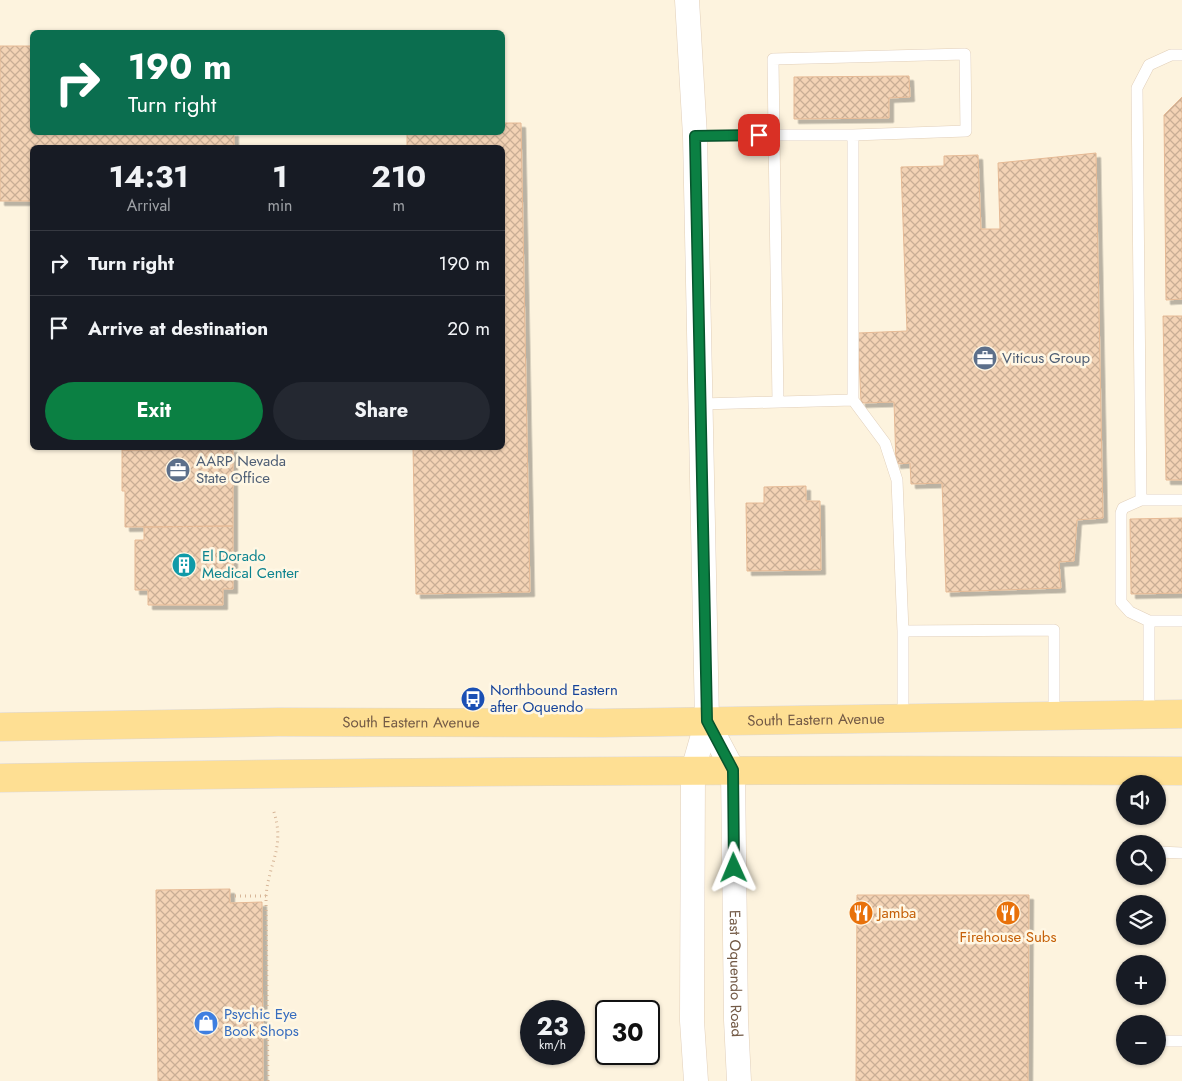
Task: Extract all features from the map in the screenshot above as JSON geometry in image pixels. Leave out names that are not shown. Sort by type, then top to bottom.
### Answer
[{"type":"main road","name":"South Eastern Avenue","points":[[0,727],[278,722],[604,723],[1182,714]]},
{"type":"main road","points":[[0,778],[296,773],[693,770],[1182,771]]},
{"type":"street","name":"East Oquendo Road","points":[[687,0],[695,136],[707,721],[693,770],[692,1021],[696,1081]]},
{"type":"street","name":"East Oquendo Road","points":[[707,721],[733,770],[736,1020],[739,1081]]},
{"type":"lane","points":[[695,136],[774,135],[852,135],[966,131],[965,54],[773,59],[774,135],[778,402]]},
{"type":"lane","points":[[1141,500],[1136,88],[1149,65],[1171,56],[1182,55]]},
{"type":"lane","points":[[852,135],[853,400],[884,443],[897,480],[903,631],[903,719]]},
{"type":"lane","points":[[701,404],[853,400]]},
{"type":"lane","points":[[1182,500],[1141,500],[1123,508],[1120,513],[1121,602],[1130,612],[1149,621],[1182,621]]},
{"type":"lane","points":[[1149,621],[1149,715]]},
{"type":"lane","points":[[903,631],[1054,630],[1054,717]]},
{"type":"lane","points":[[1166,852],[1182,853]]},
{"type":"lane","points":[[1166,1041],[1182,1041]]},
{"type":"path","points":[[268,1081],[266,896],[278,847],[279,834],[278,823],[273,809]]},
{"type":"path","points":[[230,896],[266,896]]},
{"type":"building","points":[[0,46],[30,46],[30,135],[234,135],[234,145],[30,145],[30,201],[0,201]]},
{"type":"building","points":[[909,76],[910,97],[889,98],[889,118],[794,119],[794,77]]},
{"type":"building","points":[[1182,97],[1182,299],[1166,300],[1164,115]]},
{"type":"building","points":[[505,123],[521,123],[530,592],[416,594],[413,450],[505,450],[505,145],[407,145],[407,135],[505,135]]},
{"type":"building","points":[[1096,153],[1103,518],[1077,520],[1074,561],[1059,562],[1061,588],[946,592],[942,483],[911,484],[910,463],[896,464],[894,402],[861,403],[858,333],[907,331],[901,167],[944,166],[944,156],[978,155],[981,229],[1000,229],[998,163]]},
{"type":"building","points":[[1163,316],[1182,316],[1182,480],[1166,480]]},
{"type":"building","name":"AARP Nevada State Office","points":[[122,450],[233,450],[233,526],[125,527],[125,491],[122,491]]},
{"type":"building","points":[[806,486],[806,501],[820,501],[821,570],[747,571],[746,503],[764,503],[764,487]]},
{"type":"building","points":[[1182,518],[1182,593],[1131,594],[1130,519]]},
{"type":"building","name":"El Dorado Medical Center","points":[[233,526],[233,589],[223,589],[223,605],[148,605],[148,590],[135,590],[135,540],[144,540],[144,527]]},
{"type":"building","points":[[230,889],[230,903],[262,902],[263,1081],[158,1081],[156,890]]},
{"type":"building","points":[[857,895],[1029,895],[1028,1081],[856,1081]]},
{"type":"place","name":"Viticus Group","points":[[985,358]]},
{"type":"place","name":"AARP Nevada State Office","points":[[178,470]]},
{"type":"place","name":"El Dorado Medical Center","points":[[184,565]]},
{"type":"place","name":"Northbound Eastern after Oquendo","points":[[473,699]]},
{"type":"place","name":"Jamba","points":[[861,913]]},
{"type":"place","name":"Firehouse Subs","points":[[1008,913]]},
{"type":"place","name":"Psychic Eye Book Shops","points":[[206,1023]]},
{"type":"route","points":[[734,868],[733,770],[707,721],[695,136],[759,135]]}]
